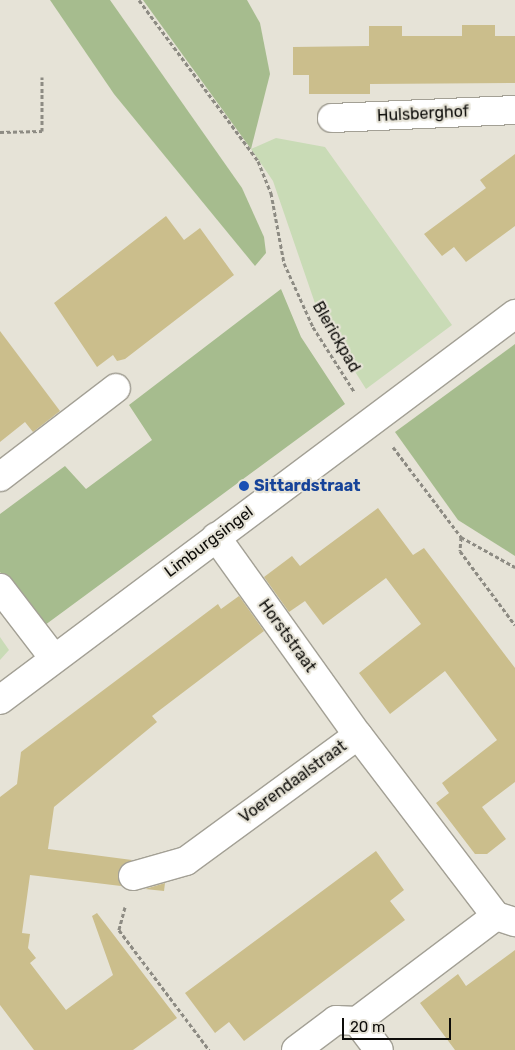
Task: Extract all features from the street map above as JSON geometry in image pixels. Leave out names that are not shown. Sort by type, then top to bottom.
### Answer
[{"type":"street","name":"Hulsberghof","points":[[332,118],[515,110]]},
{"type":"street","name":"Limburgsingel","points":[[0,700],[53,658],[515,314]]},
{"type":"street","points":[[0,477],[116,388]]},
{"type":"street","name":"Horststraat","points":[[216,537],[358,735]]},
{"type":"street","points":[[0,588],[53,658]]},
{"type":"street","name":"Voerendaalstraat","points":[[134,876],[186,861],[358,735],[506,919]]},
{"type":"street","points":[[296,1050],[336,1020],[357,1021],[506,919]]},
{"type":"street","points":[[357,1021],[379,1050]]},
{"type":"path","name":"Blerickpad","points":[[139,0],[258,161],[272,193],[284,263],[314,327],[372,420]]},
{"type":"path","points":[[0,132],[42,131],[42,77]]},
{"type":"path","points":[[372,420],[461,537],[515,567]]},
{"type":"path","points":[[461,537],[460,551],[515,625]]},
{"type":"path","points":[[134,876],[119,930],[209,1050]]},
{"type":"green space","points":[[50,0],[110,0],[242,188],[264,237],[266,253],[255,266],[114,94]]},
{"type":"green space","points":[[143,0],[247,0],[260,23],[270,74],[251,149]]},
{"type":"green space","points":[[276,138],[325,147],[452,325],[366,389],[319,315],[273,181],[251,149]]},
{"type":"green space","points":[[281,289],[301,337],[345,404],[41,628],[0,572],[0,514],[65,466],[86,489],[152,440],[129,405]]},
{"type":"green space","points":[[515,344],[515,556],[458,520],[395,432]]},
{"type":"green space","points":[[0,637],[9,650],[0,660]]},
{"type":"building","points":[[462,25],[495,25],[495,36],[515,36],[515,83],[370,84],[370,94],[309,94],[309,75],[293,75],[293,47],[369,46],[369,26],[402,26],[402,36],[462,36]]},
{"type":"building","points":[[515,154],[515,226],[466,262],[454,247],[442,256],[424,234],[486,188],[480,180]]},
{"type":"building","points":[[166,216],[184,240],[200,228],[234,275],[125,359],[117,361],[113,355],[97,367],[54,303]]},
{"type":"building","points":[[0,331],[60,411],[33,432],[25,422],[0,442]]},
{"type":"building","points":[[378,508],[413,555],[424,548],[515,668],[515,782],[482,807],[506,839],[487,854],[475,854],[436,803],[449,793],[442,783],[497,740],[445,671],[390,714],[359,673],[421,624],[386,578],[323,625],[305,601],[289,612],[264,577],[292,556],[300,566]]},
{"type":"building","points":[[239,596],[264,631],[152,716],[157,722],[54,807],[48,849],[132,860],[118,872],[121,886],[30,875],[22,933],[30,934],[28,948],[36,958],[30,963],[66,1010],[113,975],[92,916],[97,913],[177,1018],[133,1050],[34,1050],[0,1005],[0,797],[17,784],[21,752],[218,604],[221,609]]},
{"type":"building","points":[[376,851],[404,890],[390,901],[405,920],[244,1041],[229,1022],[215,1033],[185,993]]},
{"type":"building","points":[[165,883],[164,891],[145,889]]},
{"type":"building","points":[[515,950],[515,1050],[455,1050],[420,1003],[458,974],[466,986]]},
{"type":"place","name":"Sittardstraat","points":[[244,486]]}]
